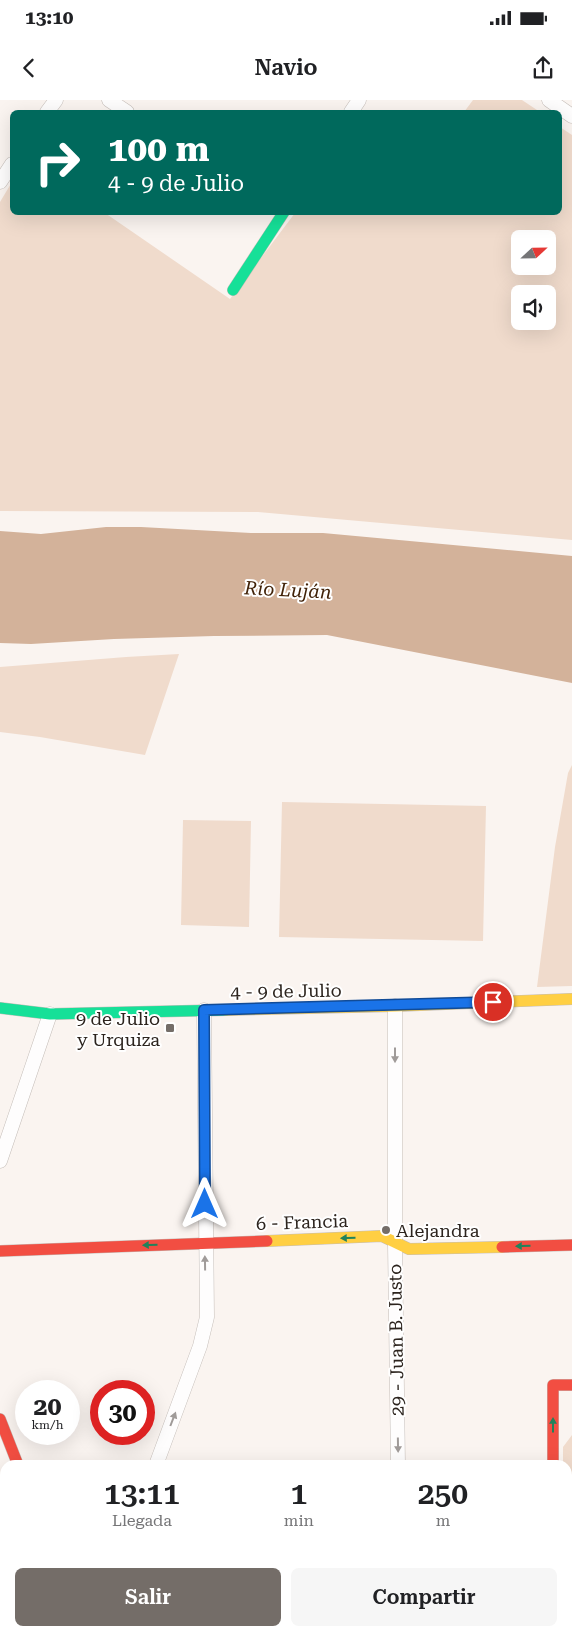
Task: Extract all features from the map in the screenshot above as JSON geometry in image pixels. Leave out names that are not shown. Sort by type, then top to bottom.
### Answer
[{"type":"street","points":[[109,100],[124,110]]},
{"type":"street","points":[[550,100],[572,116]]},
{"type":"street","points":[[0,182],[10,167]]},
{"type":"street","points":[[233,290],[278,215]]},
{"type":"street","name":"4 - 9 de Julio","points":[[0,1008],[50,1014],[395,1006],[572,999]]},
{"type":"street","name":"29 - Juan B. Justo","points":[[395,1006],[395,1244],[398,1460]]},
{"type":"street","points":[[158,1460],[207,1318],[204,1010]]},
{"type":"street","points":[[0,1161],[50,1014]]},
{"type":"street","name":"6 - Francia","points":[[0,1251],[382,1236],[395,1244],[409,1249],[572,1245]]},
{"type":"street","points":[[553,1460],[553,1385],[572,1385]]},
{"type":"street","points":[[0,1419],[16,1460]]},
{"type":"shaded area","points":[[473,100],[522,100],[537,110],[466,110]]},
{"type":"shaded area","points":[[562,128],[572,135],[572,540],[258,512],[0,511],[0,202],[10,185],[10,215],[108,215],[230,299],[293,215],[562,215]]},
{"type":"shaded area","points":[[179,654],[145,755],[0,732],[0,667]]},
{"type":"shaded area","points":[[572,765],[572,986],[537,987],[555,847],[568,773]]},
{"type":"shaded area","points":[[282,802],[486,806],[483,941],[279,937]]},
{"type":"shaded area","points":[[183,820],[251,821],[249,927],[181,925]]},
{"type":"shaded area","points":[[572,1435],[572,1460],[563,1460],[563,1447]]},
{"type":"water","name":"Río Luján","points":[[106,527],[251,533],[323,533],[572,556],[572,683],[327,635],[214,636],[31,644],[0,643],[0,531],[41,534]]},
{"type":"traffic: fast","points":[[233,290],[282,215]]},
{"type":"traffic: fast","points":[[0,1008],[50,1014],[226,1010]]},
{"type":"traffic: slow","points":[[226,1010],[572,999]]},
{"type":"traffic: slow","points":[[267,1241],[382,1236],[409,1249],[502,1247]]},
{"type":"traffic: jam","points":[[0,1251],[267,1241]]},
{"type":"traffic: jam","points":[[502,1247],[572,1245]]},
{"type":"traffic: jam","points":[[553,1460],[553,1385],[572,1385]]},
{"type":"traffic: jam","points":[[0,1419],[16,1460]]},
{"type":"place","name":"9 de Julio y Urquiza","points":[[170,1028]]},
{"type":"place","name":"Alejandra","points":[[386,1230]]},
{"type":"route","points":[[205,1204],[204,1010],[493,1002]]}]
